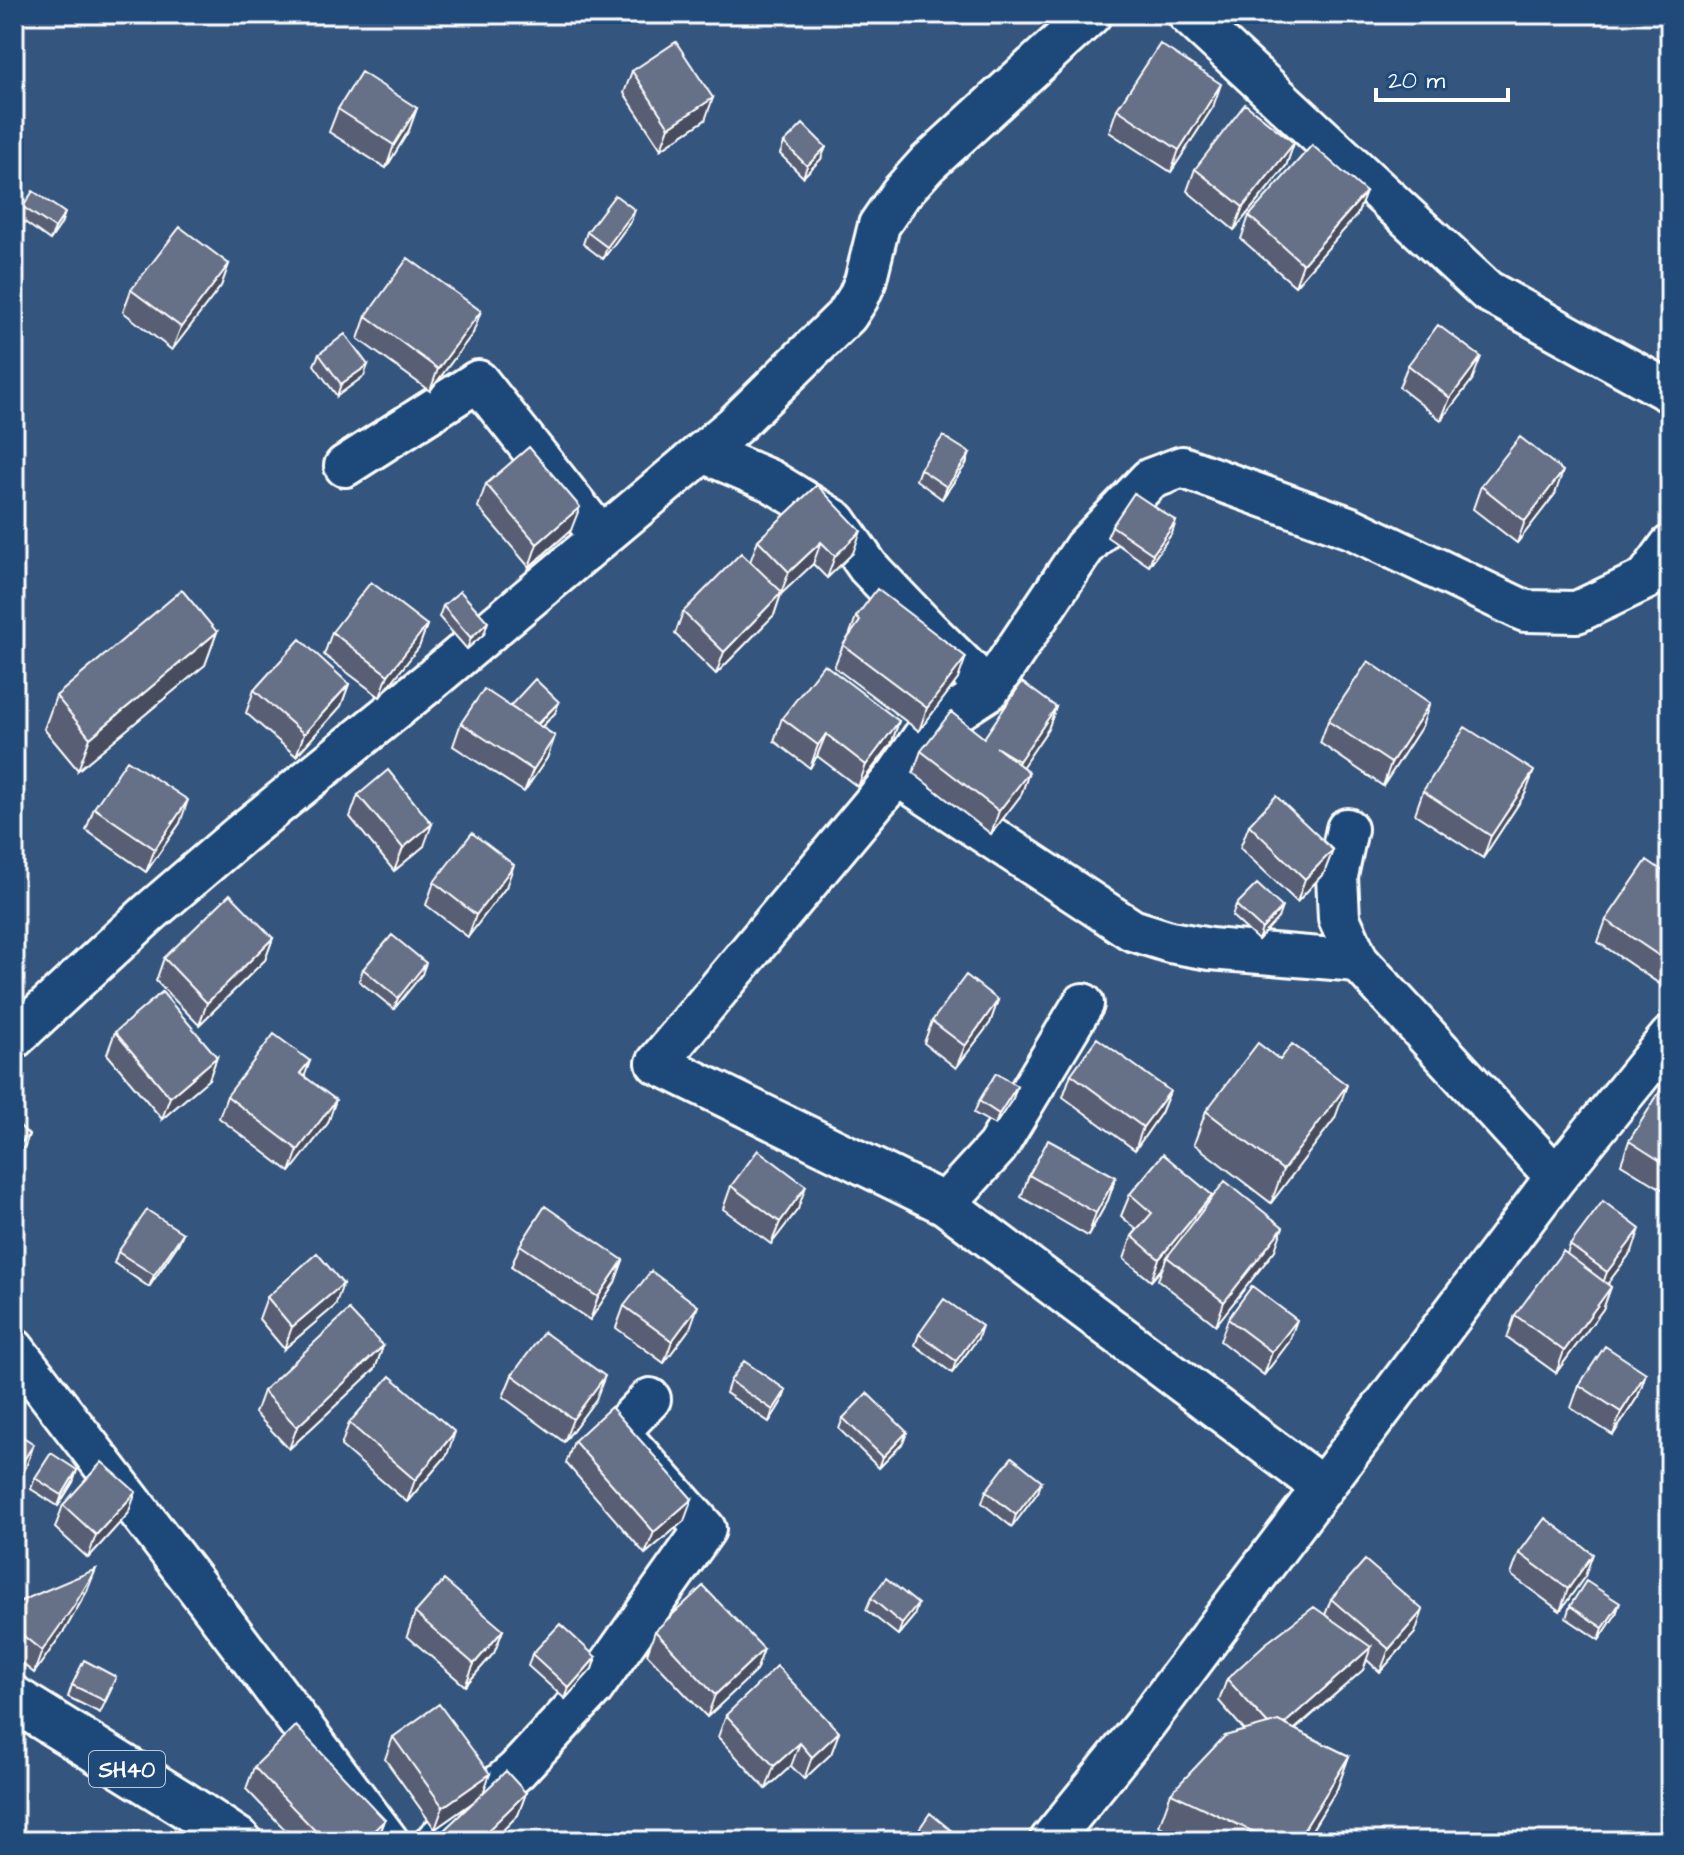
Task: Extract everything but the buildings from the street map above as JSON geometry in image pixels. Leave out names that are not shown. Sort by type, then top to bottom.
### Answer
[{"type":"main road","name":"SH40","points":[[14,1699],[239,1841]]},
{"type":"street","points":[[14,1038],[149,913],[241,834],[429,682],[735,425],[847,315],[865,282],[879,225],[918,173],[1091,14]]},
{"type":"street","points":[[1188,14],[1487,291],[1670,392]]},
{"type":"street","points":[[345,466],[478,381],[601,537]]},
{"type":"street","points":[[703,452],[771,481],[836,521],[868,567],[989,690]]},
{"type":"street","points":[[1322,1487],[945,1204],[657,1063],[897,775],[929,729],[989,690],[1084,548],[1150,479],[1182,467],[1351,528],[1525,611],[1577,612],[1646,579],[1670,546]]},
{"type":"street","points":[[897,775],[1132,930],[1170,942],[1210,949],[1358,961]]},
{"type":"street","points":[[1347,829],[1337,876],[1339,918],[1358,961],[1556,1177]]},
{"type":"street","points":[[945,1204],[997,1147],[1083,1004]]},
{"type":"street","points":[[1050,1841],[1144,1725],[1556,1177],[1670,1037]]},
{"type":"street","points":[[14,1349],[205,1596],[388,1841]]},
{"type":"street","points":[[436,1841],[517,1770],[593,1688],[705,1529],[618,1432],[650,1399]]}]
